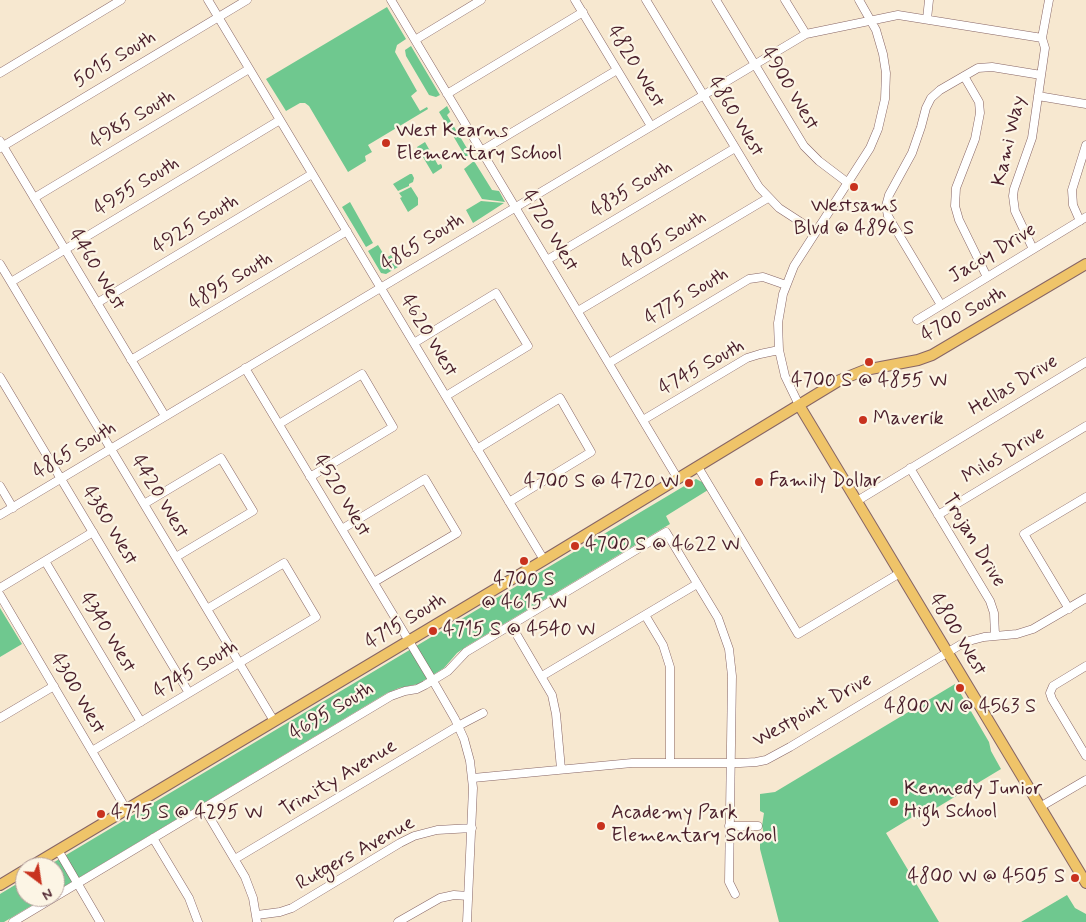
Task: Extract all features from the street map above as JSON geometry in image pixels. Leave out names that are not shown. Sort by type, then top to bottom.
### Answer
[{"type":"main road","name":"4700 South","points":[[799,405],[847,377],[865,370],[918,360],[944,349],[1086,264]]},
{"type":"main road","name":"4715 South","points":[[46,857],[678,480],[799,405]]},
{"type":"main road","name":"4800 West","points":[[799,405],[1086,883]]},
{"type":"main road","points":[[0,885],[15,876]]},
{"type":"street","points":[[0,72],[122,0]]},
{"type":"street","name":"4620 West","points":[[208,0],[544,560]]},
{"type":"street","name":"5015 South","points":[[1,145],[247,0]]},
{"type":"street","name":"4720 West","points":[[391,0],[678,480]]},
{"type":"street","points":[[415,40],[481,0]]},
{"type":"street","name":"4820 West","points":[[575,0],[651,126]]},
{"type":"street","name":"4860 West","points":[[646,0],[759,187],[779,208],[816,232]]},
{"type":"street","name":"4900 West","points":[[716,0],[804,146],[819,161],[848,183]]},
{"type":"street","points":[[786,0],[806,34]]},
{"type":"street","points":[[799,405],[785,376],[779,350],[779,313],[786,285],[794,266],[874,140],[881,121],[885,99],[885,63],[880,42],[860,0]]},
{"type":"street","points":[[927,20],[929,0]]},
{"type":"street","name":"Kami Way","points":[[1033,249],[1015,211],[1013,196],[1032,138],[1045,48],[1042,38],[1049,0]]},
{"type":"street","points":[[447,94],[583,12]]},
{"type":"street","name":"4865 South","points":[[0,515],[806,34],[898,15],[1042,38]]},
{"type":"street","points":[[941,305],[888,216],[886,206],[889,194],[912,153],[926,108],[931,98],[940,90],[978,68],[985,67],[1041,75]]},
{"type":"street","name":"4985 South","points":[[34,198],[249,69]]},
{"type":"street","points":[[481,151],[617,70]]},
{"type":"street","points":[[964,76],[979,102],[980,114],[975,139],[956,188],[955,206],[959,220],[987,277]]},
{"type":"street","points":[[1038,96],[1086,104]]},
{"type":"street","name":"4955 South","points":[[11,282],[280,120]]},
{"type":"street","name":"4460 West","points":[[1,145],[165,416]]},
{"type":"street","points":[[1083,219],[1073,205],[1072,190],[1086,145]]},
{"type":"street","name":"4835 South","points":[[547,260],[735,148]]},
{"type":"street","name":"4925 South","points":[[97,303],[312,174]]},
{"type":"street","name":"4805 South","points":[[578,311],[768,198]]},
{"type":"street","name":"Jacoy Drive","points":[[917,320],[1083,219]]},
{"type":"street","name":"4895 South","points":[[131,360],[347,231]]},
{"type":"street","name":"4420 West","points":[[0,264],[274,721]]},
{"type":"street","name":"4775 South","points":[[609,363],[749,279],[763,276],[786,285]]},
{"type":"street","points":[[414,343],[496,293],[528,346],[446,396]]},
{"type":"street","name":"4745 South","points":[[643,420],[747,358],[779,350]]},
{"type":"street","name":"Hellas Drive","points":[[857,501],[1086,362]]},
{"type":"street","name":"4520 West","points":[[245,368],[432,680],[458,726],[466,745],[472,778],[472,828],[467,922]]},
{"type":"street","points":[[279,424],[362,374],[393,427],[310,476]]},
{"type":"street","name":"4380 West","points":[[0,377],[189,693]]},
{"type":"street","points":[[477,449],[560,398],[591,452],[509,502]]},
{"type":"street","name":"Milos Drive","points":[[938,514],[1086,426]]},
{"type":"street","points":[[144,504],[222,458],[253,511],[176,557]]},
{"type":"street","points":[[698,467],[798,634],[900,573]]},
{"type":"street","name":"Trojan Drive","points":[[910,468],[992,604],[995,635]]},
{"type":"street","points":[[342,529],[425,479],[457,533],[374,582]]},
{"type":"street","points":[[0,486],[13,508]]},
{"type":"street","points":[[1069,609],[1024,534],[1084,499],[1086,508]]},
{"type":"street","points":[[0,588],[93,532]]},
{"type":"street","name":"4695 South","points":[[13,922],[391,696],[417,689],[448,671],[466,652],[666,532],[697,584]]},
{"type":"street","name":"4340 West","points":[[45,561],[141,722]]},
{"type":"street","name":"4745 South","points":[[92,751],[316,617],[284,564],[207,609]]},
{"type":"street","points":[[542,676],[697,584],[718,618],[729,649],[732,676],[729,882],[735,894]]},
{"type":"street","name":"4300 West","points":[[0,596],[126,809]]},
{"type":"street","name":"Westpoint Drive","points":[[472,778],[632,763],[756,762],[774,756],[948,652],[974,639],[995,635],[1017,634],[1033,629],[1086,598]]},
{"type":"street","points":[[645,615],[663,645],[670,667],[670,762]]},
{"type":"street","points":[[511,625],[552,694],[561,769]]},
{"type":"street","points":[[1086,666],[1055,685],[1050,691],[1052,699],[1086,756]]},
{"type":"street","points":[[1,715],[54,686]]},
{"type":"street","name":"Trinity Avenue","points":[[235,860],[458,726],[483,713]]},
{"type":"street","points":[[1040,807],[1086,780]]},
{"type":"street","points":[[204,808],[252,892],[257,919]]},
{"type":"street","points":[[730,826],[758,826]]},
{"type":"street","name":"Rutgers Avenue","points":[[257,919],[292,908],[414,836],[437,830],[472,828]]},
{"type":"street","points":[[153,838],[189,898],[198,922]]},
{"type":"street","points":[[58,850],[100,922]]},
{"type":"street","points":[[398,922],[440,898],[454,895],[468,896]]},
{"type":"green space","points":[[387,7],[406,39],[397,45],[395,52],[417,91],[411,96],[420,111],[427,107],[428,109],[368,145],[372,152],[365,156],[366,161],[348,172],[309,106],[305,103],[300,103],[286,111],[266,79]]},
{"type":"green space","points":[[411,46],[440,95],[436,97],[429,95],[406,56],[405,50]]},
{"type":"green space","points":[[447,106],[450,112],[447,115],[471,155],[469,156],[465,156],[439,112]]},
{"type":"green space","points":[[425,142],[438,165],[441,164],[442,166],[433,174],[417,147]]},
{"type":"green space","points":[[474,161],[492,190],[499,191],[505,202],[482,199],[464,169]]},
{"type":"green space","points":[[410,174],[414,178],[413,182],[398,191],[393,184]]},
{"type":"green space","points":[[411,187],[418,198],[418,205],[408,212],[399,193]]},
{"type":"green space","points":[[481,201],[504,203],[473,223],[466,210]]},
{"type":"green space","points":[[350,202],[373,243],[366,247],[342,207]]},
{"type":"green space","points":[[378,245],[386,258],[391,255],[398,267],[386,274],[381,273],[368,251]]},
{"type":"green space","points":[[696,479],[704,483],[708,490],[666,516],[670,524],[467,646],[457,653],[444,668],[418,684],[387,693],[65,886],[65,857],[63,857]]},
{"type":"green space","points":[[0,608],[22,644],[0,657]]},
{"type":"green space","name":"Kennedy Junior High School","points":[[955,684],[989,742],[991,751],[1001,769],[918,819],[914,816],[886,833],[939,922],[779,922],[760,849],[760,838],[765,838],[762,826],[764,813],[760,811],[760,794],[775,792]]},
{"type":"green space","points":[[15,885],[15,907],[29,907],[4,922],[0,922],[0,894]]},
{"type":"green space","points":[[1067,895],[1075,908],[1086,914],[1086,922],[1021,922]]},
{"type":"place","name":"West Kearns Elementary School","points":[[386,143]]},
{"type":"place","name":"Westsams Blvd @ 4896 S","points":[[854,187]]},
{"type":"place","name":"4700 S @ 4855 W","points":[[869,362]]},
{"type":"place","name":"Maverik","points":[[863,420]]},
{"type":"place","name":"Family Dollar","points":[[759,482]]},
{"type":"place","name":"4700 S @ 4720 W","points":[[689,483]]},
{"type":"place","name":"4700 S @ 4622 W","points":[[575,546]]},
{"type":"place","name":"4700 S @ 4615 W","points":[[524,561]]},
{"type":"place","name":"4715 S @ 4540 W","points":[[433,631]]},
{"type":"place","name":"4800 W @ 4563 S","points":[[960,688]]},
{"type":"place","name":"Kennedy Junior High School","points":[[894,802]]},
{"type":"place","name":"4715 S @ 4295 W","points":[[101,814]]},
{"type":"place","name":"Academy Park Elementary School","points":[[601,826]]},
{"type":"place","name":"4800 W @ 4505 S","points":[[1075,878]]}]
